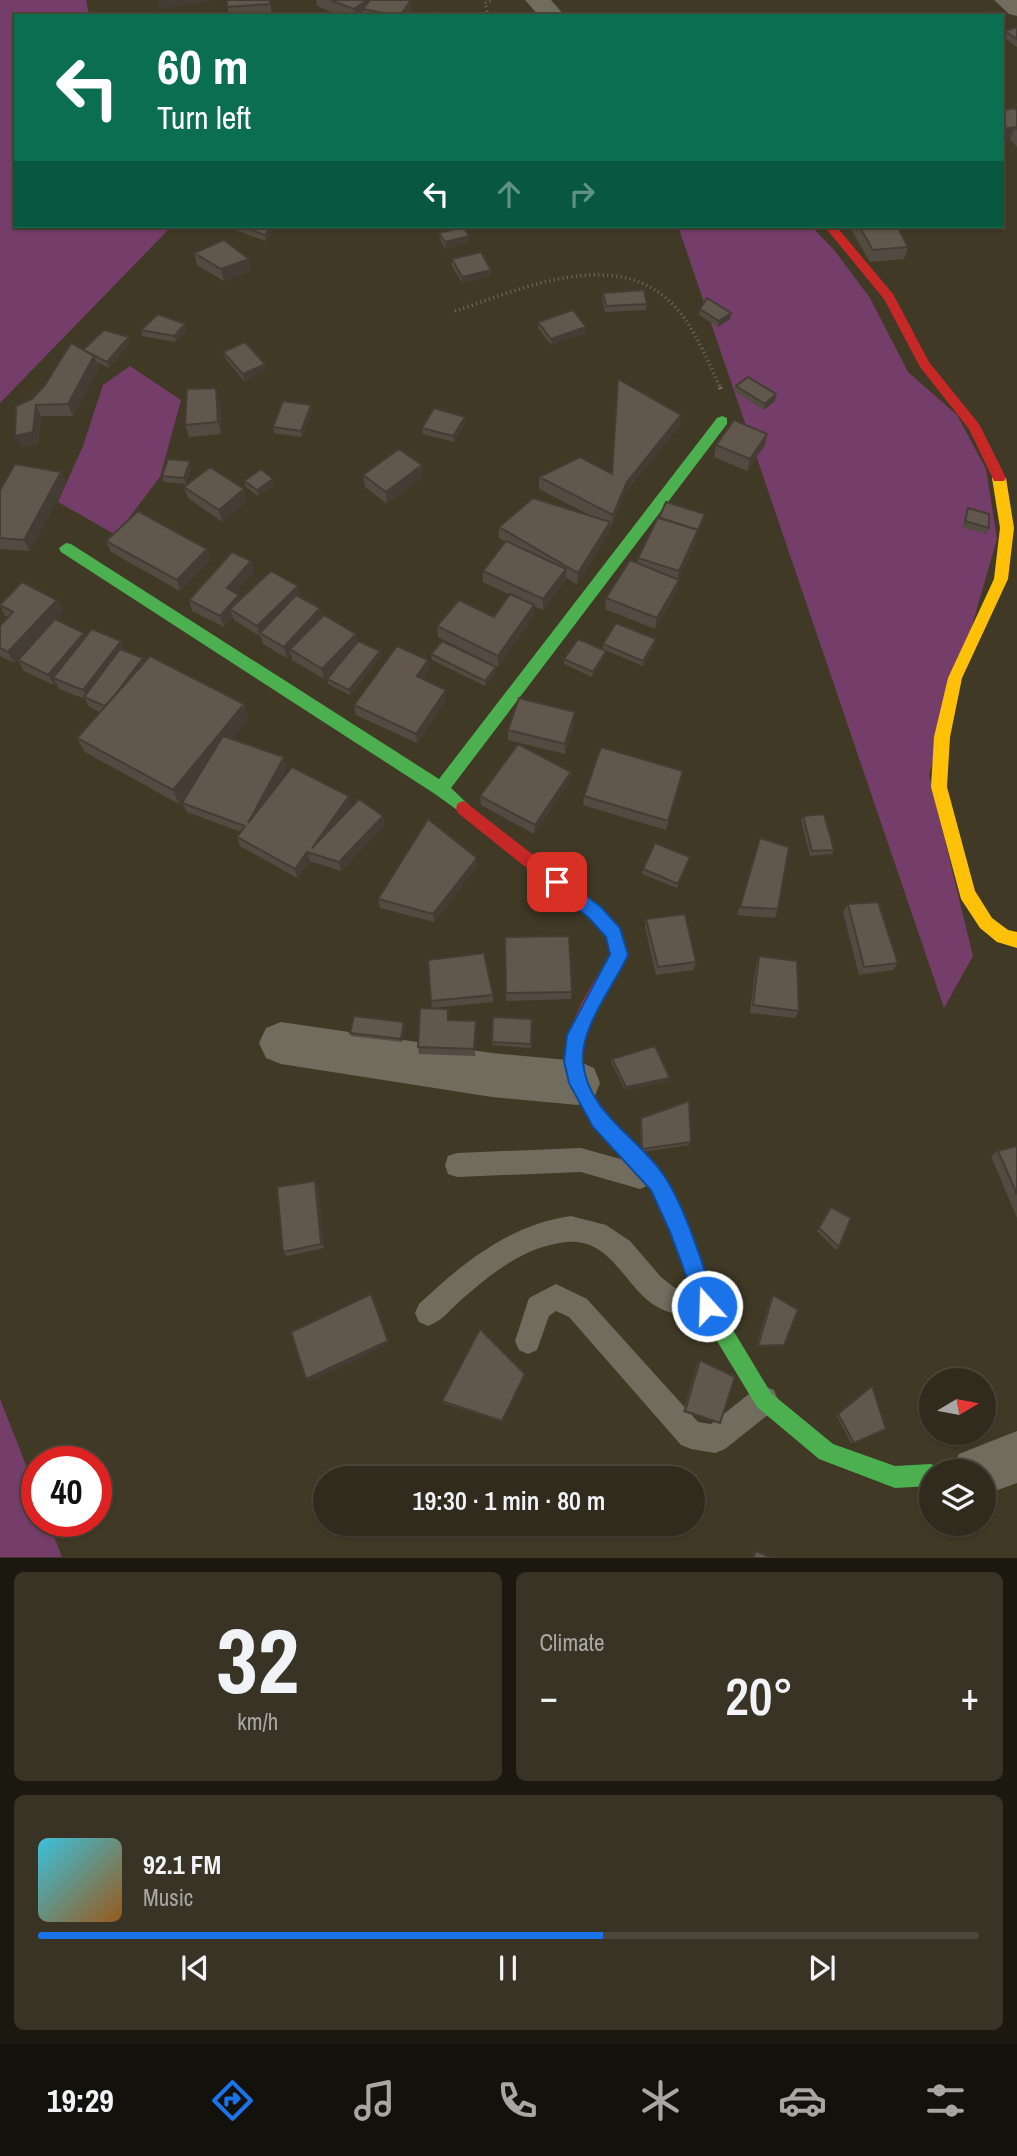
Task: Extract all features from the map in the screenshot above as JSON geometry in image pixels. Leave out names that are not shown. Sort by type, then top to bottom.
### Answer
[{"type":"street","points":[[537,0],[551,14]]},
{"type":"street","points":[[1006,0],[1017,9]]},
{"type":"street","points":[[832,228],[889,297],[924,364],[974,427],[999,475],[1007,528],[1001,579],[955,678],[942,737],[939,788],[967,894],[986,923],[1003,936],[1017,940]]},
{"type":"street","points":[[441,789],[722,421]]},
{"type":"street","points":[[66,548],[441,789],[595,913],[614,933],[619,955],[576,1035],[573,1061],[578,1083],[600,1121],[658,1183],[679,1229],[707,1306],[764,1400],[826,1452],[895,1477],[919,1476]]},
{"type":"street","points":[[281,1043],[492,1075],[578,1083]]},
{"type":"street","points":[[996,1465],[1017,1457]]},
{"type":"lane","points":[[457,1165],[581,1160],[658,1183]]},
{"type":"lane","points":[[428,1313],[486,1262],[523,1241],[561,1227],[603,1236],[622,1250],[649,1284],[673,1301],[707,1306]]},
{"type":"lane","points":[[528,1341],[538,1307],[556,1297],[578,1308],[691,1435],[715,1439],[764,1400]]},
{"type":"path","points":[[488,14],[485,4],[491,0]]},
{"type":"path","points":[[455,312],[547,283],[582,276],[614,275],[647,283],[670,301],[695,338],[722,392],[722,421]]},
{"type":"shaded area","points":[[0,0],[86,0],[89,14],[14,14],[14,228],[170,228],[0,403]]},
{"type":"shaded area","points":[[679,228],[813,228],[835,251],[870,298],[908,372],[957,415],[986,469],[997,539],[929,775],[973,956],[944,1008]]},
{"type":"shaded area","points":[[130,366],[181,400],[160,477],[116,535],[58,502],[83,446],[103,385]]},
{"type":"shaded area","points":[[0,1399],[21,1452],[21,1537],[54,1537],[62,1557],[0,1557]]},
{"type":"building","points":[[227,0],[270,0],[270,4],[227,7]]},
{"type":"building","points":[[330,0],[367,0],[354,9]]},
{"type":"building","points":[[370,0],[411,0],[401,14],[363,9]]},
{"type":"building","points":[[1017,27],[1017,39],[1005,31]]},
{"type":"building","points":[[1015,108],[1017,129],[1004,129],[1004,110]]},
{"type":"building","points":[[246,228],[270,228],[265,235]]},
{"type":"building","points":[[464,228],[469,236],[445,242],[439,233]]},
{"type":"building","points":[[860,228],[898,228],[908,247],[873,250]]},
{"type":"building","points":[[224,240],[249,259],[221,269],[194,253]]},
{"type":"building","points":[[481,252],[491,270],[462,277],[452,259]]},
{"type":"building","points":[[644,290],[647,304],[606,306],[603,293]]},
{"type":"building","points":[[707,298],[731,313],[719,321],[700,309]]},
{"type":"building","points":[[573,310],[586,327],[551,339],[538,322]]},
{"type":"building","points":[[158,314],[185,324],[174,336],[141,330]]},
{"type":"building","points":[[104,330],[129,337],[107,362],[83,350]]},
{"type":"building","points":[[245,342],[265,364],[243,374],[223,352]]},
{"type":"building","points":[[71,343],[94,356],[68,404],[36,405],[33,432],[15,436],[16,406],[32,399],[45,385]]},
{"type":"building","points":[[748,377],[776,394],[765,404],[736,386]]},
{"type":"building","points":[[618,379],[681,415],[627,482],[613,515],[539,477],[580,457],[612,474]]},
{"type":"building","points":[[216,388],[218,422],[185,425],[187,389]]},
{"type":"building","points":[[283,401],[311,405],[301,431],[273,427]]},
{"type":"building","points":[[434,408],[465,417],[453,436],[422,428]]},
{"type":"building","points":[[734,420],[767,434],[750,459],[716,445]]},
{"type":"building","points":[[399,449],[422,465],[386,492],[363,475]]},
{"type":"building","points":[[168,459],[190,461],[184,478],[162,476]]},
{"type":"building","points":[[15,464],[61,472],[24,540],[0,538],[0,490]]},
{"type":"building","points":[[210,467],[244,489],[219,510],[184,487]]},
{"type":"building","points":[[261,469],[273,479],[257,490],[244,481]]},
{"type":"building","points":[[533,498],[610,522],[578,573],[499,527]]},
{"type":"building","points":[[666,502],[705,514],[698,530],[659,518]]},
{"type":"building","points":[[968,508],[989,514],[989,528],[965,521]]},
{"type":"building","points":[[138,511],[207,549],[177,580],[106,541]]},
{"type":"building","points":[[658,517],[698,530],[679,571],[638,558]]},
{"type":"building","points":[[506,541],[566,569],[543,599],[483,571]]},
{"type":"building","points":[[232,552],[251,561],[227,588],[239,595],[220,616],[189,600]]},
{"type":"building","points":[[630,560],[679,580],[657,618],[606,598]]},
{"type":"building","points":[[271,571],[298,586],[257,626],[230,609]]},
{"type":"building","points":[[22,582],[57,600],[8,652],[0,648],[0,626],[13,612],[0,605]]},
{"type":"building","points":[[510,594],[534,605],[498,656],[437,626],[459,600],[494,617]]},
{"type":"building","points":[[296,595],[320,608],[284,647],[260,633]]},
{"type":"building","points":[[324,615],[356,634],[322,669],[290,649]]},
{"type":"building","points":[[55,619],[84,633],[48,675],[18,660]]},
{"type":"building","points":[[616,623],[656,639],[643,661],[603,644]]},
{"type":"building","points":[[92,629],[121,641],[83,690],[53,678]]},
{"type":"building","points":[[578,639],[606,651],[593,672],[564,659]]},
{"type":"building","points":[[358,641],[380,651],[349,690],[327,679]]},
{"type":"building","points":[[442,641],[496,667],[485,681],[431,654]]},
{"type":"building","points":[[397,646],[428,660],[417,676],[446,690],[416,734],[354,705]]},
{"type":"building","points":[[120,649],[143,658],[105,706],[84,697]]},
{"type":"building","points":[[150,656],[244,704],[173,790],[77,738]]},
{"type":"building","points":[[519,698],[575,712],[565,744],[508,730]]},
{"type":"building","points":[[223,736],[284,757],[248,823],[292,767],[349,796],[312,848],[359,799],[383,816],[339,862],[307,852],[295,869],[237,837],[245,826],[182,803]]},
{"type":"building","points":[[518,744],[571,772],[535,825],[480,796]]},
{"type":"building","points":[[601,747],[683,771],[668,821],[584,796]]},
{"type":"building","points":[[824,814],[834,850],[812,851],[803,816]]},
{"type":"building","points":[[428,819],[477,858],[433,914],[378,899]]},
{"type":"building","points":[[760,838],[789,847],[778,909],[740,907]]},
{"type":"building","points":[[655,843],[690,857],[678,884],[643,869]]},
{"type":"building","points":[[878,902],[898,963],[864,967],[848,904]]},
{"type":"building","points":[[685,914],[696,962],[658,967],[646,919]]},
{"type":"building","points":[[569,936],[572,992],[506,993],[505,937]]},
{"type":"building","points":[[484,953],[493,995],[431,1001],[428,960]]},
{"type":"building","points":[[759,956],[797,961],[799,1011],[753,1005]]},
{"type":"building","points":[[420,1008],[448,1009],[448,1020],[476,1021],[474,1049],[418,1047]]},
{"type":"building","points":[[354,1016],[404,1022],[401,1039],[350,1033]]},
{"type":"building","points":[[493,1017],[532,1019],[531,1044],[492,1042]]},
{"type":"building","points":[[655,1046],[670,1078],[626,1087],[612,1059]]},
{"type":"building","points":[[689,1101],[691,1142],[642,1149],[641,1118]]},
{"type":"building","points":[[1017,1146],[1017,1194],[998,1151]]},
{"type":"building","points":[[315,1181],[321,1244],[283,1252],[277,1187]]},
{"type":"building","points":[[831,1207],[851,1218],[839,1247],[819,1228]]},
{"type":"building","points":[[371,1294],[388,1341],[306,1379],[291,1332]]},
{"type":"building","points":[[773,1295],[798,1310],[784,1345],[758,1346]]},
{"type":"building","points":[[480,1329],[525,1374],[502,1421],[442,1401]]},
{"type":"building","points":[[700,1360],[735,1377],[720,1423],[685,1411]]},
{"type":"building","points":[[872,1386],[886,1429],[854,1443],[838,1414]]},
{"type":"building","points":[[756,1551],[772,1558],[753,1558]]},
{"type":"traffic: fast","points":[[441,789],[722,421]]},
{"type":"traffic: fast","points":[[66,548],[441,789],[464,808]]},
{"type":"traffic: fast","points":[[581,1089],[600,1121],[658,1183],[679,1229],[707,1306],[764,1400],[826,1452],[895,1477],[919,1476]]},
{"type":"traffic: slow","points":[[999,478],[1007,528],[1001,579],[955,678],[942,737],[939,787],[967,894],[986,923],[1003,936],[1017,940]]},
{"type":"traffic: jam","points":[[832,228],[889,297],[924,364],[974,427],[999,478]]},
{"type":"traffic: jam","points":[[464,808],[595,913],[614,933],[619,955],[592,1002],[577,1037],[575,1072],[581,1089]]},
{"type":"route","points":[[557,882],[595,913],[614,933],[619,955],[576,1035],[573,1061],[578,1083],[600,1121],[658,1183],[679,1229],[707,1306]]}]
